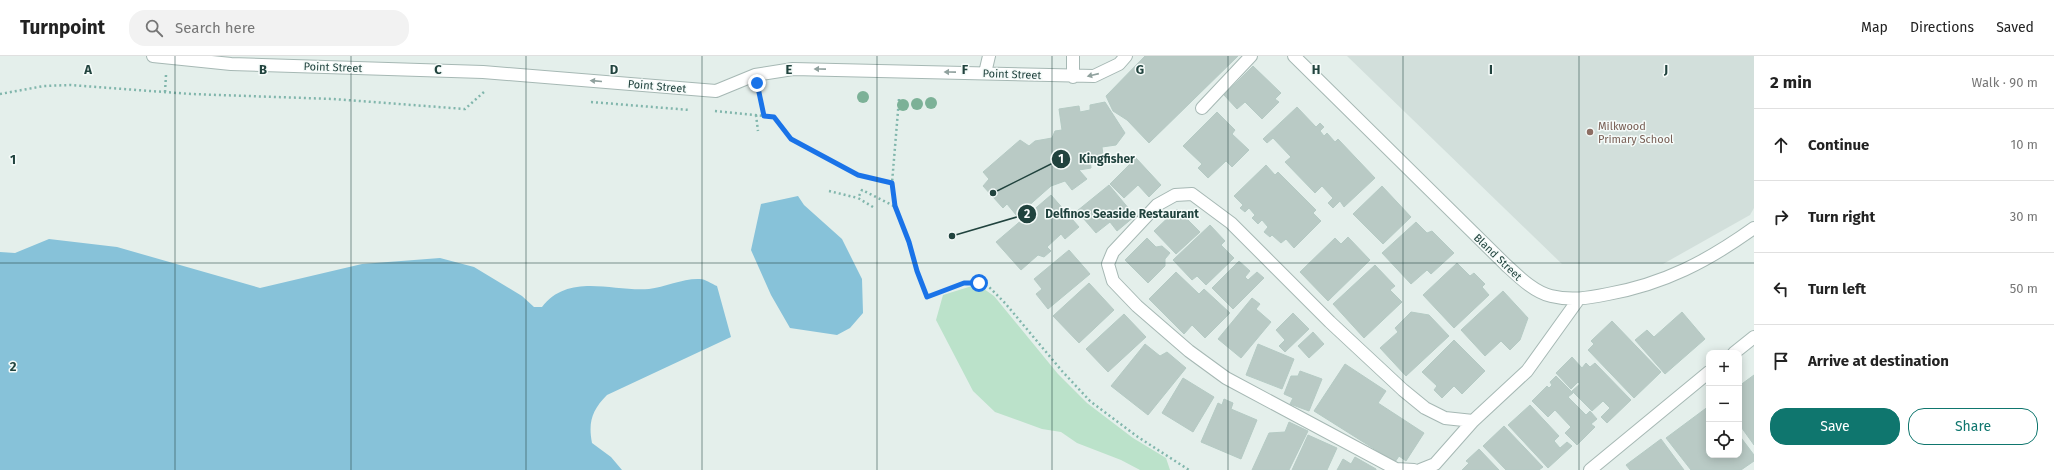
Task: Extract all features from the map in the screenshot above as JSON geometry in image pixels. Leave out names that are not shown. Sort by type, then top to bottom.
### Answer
[{"type":"street","name":"Point Street","points":[[154,56],[231,64],[483,72],[716,91],[755,74],[793,69],[985,73],[1073,77],[1094,76],[1119,64],[1126,56]]},
{"type":"street","points":[[985,73],[989,56]]},
{"type":"street","points":[[1073,56],[1073,77]]},
{"type":"street","points":[[1202,108],[1251,56]]},
{"type":"street","name":"Bland Street","points":[[1294,56],[1527,284],[1550,296],[1578,300],[1656,282],[1694,267],[1727,248],[1754,228]]},
{"type":"street","points":[[1414,470],[1396,469],[1379,461],[1220,374],[1189,351],[1142,311],[1113,281],[1108,264],[1113,252],[1157,205],[1175,195],[1192,194],[1231,223],[1330,322],[1425,408],[1445,418],[1473,421]]},
{"type":"street","points":[[1420,470],[1436,467],[1473,421],[1527,370],[1578,300]]},
{"type":"street","points":[[1738,350],[1754,337]]},
{"type":"street","points":[[1590,470],[1706,374]]},
{"type":"path","points":[[164,92],[166,75]]},
{"type":"path","points":[[0,94],[44,86],[70,85],[164,92],[333,99],[465,109],[484,91],[492,92]]},
{"type":"path","points":[[758,90],[764,116]]},
{"type":"path","points":[[899,99],[892,183],[895,206],[909,242],[917,271],[927,297],[964,283],[979,283],[989,287],[997,293],[1062,371],[1090,401],[1138,437],[1189,470]]},
{"type":"path","points":[[584,101],[693,110]]},
{"type":"path","points":[[709,111],[774,117],[791,139],[858,175],[892,183]]},
{"type":"path","points":[[756,116],[758,131]]},
{"type":"path","points":[[858,198],[862,190],[895,206]]},
{"type":"path","points":[[829,191],[858,198],[873,207]]},
{"type":"shaded area","name":"Milkwood Primary School","points":[[1347,56],[1754,56],[1754,208],[1750,215],[1663,264],[1562,264]]},
{"type":"green space","points":[[972,286],[984,289],[994,296],[1058,374],[1087,403],[1133,438],[1166,458],[1170,470],[1140,470],[1121,460],[1077,443],[1061,432],[1042,429],[995,412],[973,391],[936,320],[943,295]]},
{"type":"water","points":[[798,196],[804,205],[842,239],[862,279],[863,313],[850,328],[837,335],[790,328],[771,295],[751,250],[761,204]]},
{"type":"water","points":[[49,239],[117,247],[260,288],[362,264],[440,258],[474,267],[522,296],[534,307],[542,307],[553,296],[565,290],[578,287],[592,286],[649,289],[688,280],[702,279],[717,286],[731,337],[607,395],[602,401],[592,417],[592,443],[611,457],[622,470],[0,470],[0,252],[15,253]]},
{"type":"building","points":[[1145,56],[1238,56],[1149,143],[1127,120],[1113,111],[1106,96]]},
{"type":"building","points":[[1253,66],[1281,93],[1275,99],[1279,102],[1262,119],[1245,102],[1237,109],[1224,95]]},
{"type":"building","points":[[1105,102],[1125,133],[1116,145],[1102,147],[1103,156],[1090,158],[1091,168],[1079,170],[1087,179],[1072,190],[1065,181],[1051,186],[1017,216],[1007,204],[1003,208],[983,186],[989,179],[983,172],[1020,140],[1029,146],[1035,141],[1052,138],[1055,131],[1062,130],[1059,109],[1079,106],[1080,112],[1090,110],[1090,105]]},
{"type":"building","points":[[1297,107],[1316,127],[1320,123],[1324,127],[1320,131],[1324,136],[1327,133],[1335,142],[1338,139],[1375,178],[1344,207],[1340,201],[1333,208],[1328,203],[1333,198],[1322,186],[1315,193],[1285,162],[1291,157],[1273,138],[1267,143],[1263,139]]},
{"type":"building","points":[[1217,112],[1235,130],[1232,134],[1249,150],[1232,167],[1226,161],[1208,178],[1198,168],[1202,164],[1183,146]]},
{"type":"building","points":[[1136,158],[1161,185],[1149,197],[1138,185],[1124,198],[1110,184]]},
{"type":"building","points":[[1266,165],[1275,175],[1278,172],[1316,210],[1313,213],[1321,221],[1294,248],[1286,239],[1281,243],[1272,235],[1270,237],[1264,232],[1268,227],[1262,220],[1258,224],[1252,218],[1255,215],[1249,208],[1245,212],[1240,208],[1243,205],[1234,196]]},
{"type":"building","points":[[1109,185],[1135,216],[1117,231],[1110,222],[1096,233],[1077,211]]},
{"type":"building","points":[[1382,186],[1411,217],[1383,244],[1353,214]]},
{"type":"building","points":[[1051,195],[1079,227],[1065,239],[1061,234],[1047,247],[1051,251],[1044,257],[1038,255],[1021,270],[996,242]]},
{"type":"building","points":[[1177,209],[1200,232],[1176,254],[1154,231]]},
{"type":"building","points":[[1416,222],[1427,233],[1432,231],[1454,253],[1431,274],[1427,270],[1411,284],[1382,253]]},
{"type":"building","points":[[1210,225],[1225,241],[1221,245],[1234,258],[1206,285],[1197,276],[1192,280],[1173,260]]},
{"type":"building","points":[[1348,237],[1370,260],[1328,301],[1300,272],[1335,238],[1341,244]]},
{"type":"building","points":[[1147,238],[1156,247],[1162,246],[1170,253],[1165,259],[1165,266],[1148,283],[1125,260]]},
{"type":"building","points":[[1069,250],[1090,274],[1048,309],[1036,294],[1042,289],[1034,279]]},
{"type":"building","points":[[1239,261],[1250,271],[1245,277],[1248,280],[1257,272],[1264,278],[1233,309],[1212,288]]},
{"type":"building","points":[[1457,263],[1470,276],[1474,273],[1485,284],[1482,287],[1489,295],[1454,328],[1423,295]]},
{"type":"building","points":[[1375,265],[1395,286],[1390,290],[1402,302],[1364,338],[1333,304]]},
{"type":"building","points":[[1176,272],[1199,294],[1204,289],[1230,313],[1205,338],[1192,325],[1184,334],[1149,299]]},
{"type":"building","points":[[1089,283],[1114,310],[1079,343],[1053,316]]},
{"type":"building","points":[[1503,291],[1528,318],[1520,340],[1510,350],[1501,341],[1485,356],[1461,330]]},
{"type":"building","points":[[1252,298],[1260,304],[1256,309],[1271,322],[1241,358],[1218,339]]},
{"type":"building","points":[[1411,312],[1429,315],[1449,336],[1406,376],[1380,348],[1398,332],[1395,328]]},
{"type":"building","points":[[1682,312],[1705,339],[1665,374],[1635,340],[1647,330],[1654,337]]},
{"type":"building","points":[[1293,313],[1309,329],[1285,352],[1279,346],[1285,340],[1276,330]]},
{"type":"building","points":[[1124,314],[1146,337],[1108,372],[1086,349]]},
{"type":"building","points":[[1612,321],[1661,372],[1634,398],[1588,350],[1594,344],[1591,341]]},
{"type":"building","points":[[1313,332],[1324,344],[1309,358],[1298,346]]},
{"type":"building","points":[[1454,340],[1485,371],[1462,394],[1454,386],[1442,398],[1434,390],[1437,386],[1422,372]]},
{"type":"building","points":[[1145,344],[1160,356],[1167,352],[1186,368],[1148,415],[1111,386]]},
{"type":"building","points":[[1258,344],[1294,359],[1282,389],[1246,375]]},
{"type":"building","points":[[1572,357],[1582,368],[1586,363],[1590,367],[1595,363],[1631,400],[1607,423],[1601,417],[1610,408],[1603,401],[1592,411],[1572,391],[1580,384],[1578,382],[1571,389],[1556,373]]},
{"type":"building","points":[[1345,364],[1386,391],[1378,403],[1424,433],[1406,461],[1399,456],[1395,462],[1314,411]]},
{"type":"building","points":[[1300,371],[1322,379],[1309,411],[1290,404],[1293,398],[1284,394],[1291,376],[1298,376]]},
{"type":"building","points":[[1754,375],[1754,445],[1742,428],[1742,384]]},
{"type":"building","points":[[1556,376],[1573,393],[1568,397],[1586,415],[1590,411],[1597,419],[1591,424],[1595,427],[1577,445],[1565,433],[1571,427],[1555,410],[1548,417],[1532,401],[1547,386],[1549,388],[1552,385],[1550,382]]},
{"type":"building","points":[[1183,378],[1214,397],[1193,432],[1162,413]]},
{"type":"building","points":[[1224,399],[1233,403],[1231,409],[1257,420],[1241,459],[1201,442],[1218,403],[1222,405]]},
{"type":"building","points":[[1530,405],[1559,436],[1554,441],[1560,448],[1567,442],[1572,446],[1548,468],[1508,425]]},
{"type":"building","points":[[1706,408],[1706,458],[1742,458],[1742,439],[1754,455],[1754,461],[1741,470],[1691,470],[1666,438]]},
{"type":"building","points":[[1289,422],[1308,431],[1289,470],[1252,470],[1269,433],[1285,432]]},
{"type":"building","points":[[1504,426],[1543,467],[1539,470],[1506,470],[1483,446]]},
{"type":"building","points":[[1308,435],[1337,448],[1327,470],[1292,470]]},
{"type":"building","points":[[1661,439],[1684,470],[1630,470],[1626,465]]},
{"type":"building","points":[[1479,449],[1499,470],[1462,470],[1469,463],[1466,461]]},
{"type":"building","points":[[1355,457],[1376,470],[1337,470],[1343,459],[1351,464]]},
{"type":"place","name":"Milkwood Primary School","points":[[1590,132]]},
{"type":"place","name":"Kingfisher","points":[[993,193]]},
{"type":"place","name":"Delfinos Seaside Restaurant","points":[[952,236]]},
{"type":"route","points":[[757,83],[764,116],[774,117],[791,139],[858,175],[892,183],[895,206],[909,242],[917,271],[927,297],[964,283],[979,283]]}]
